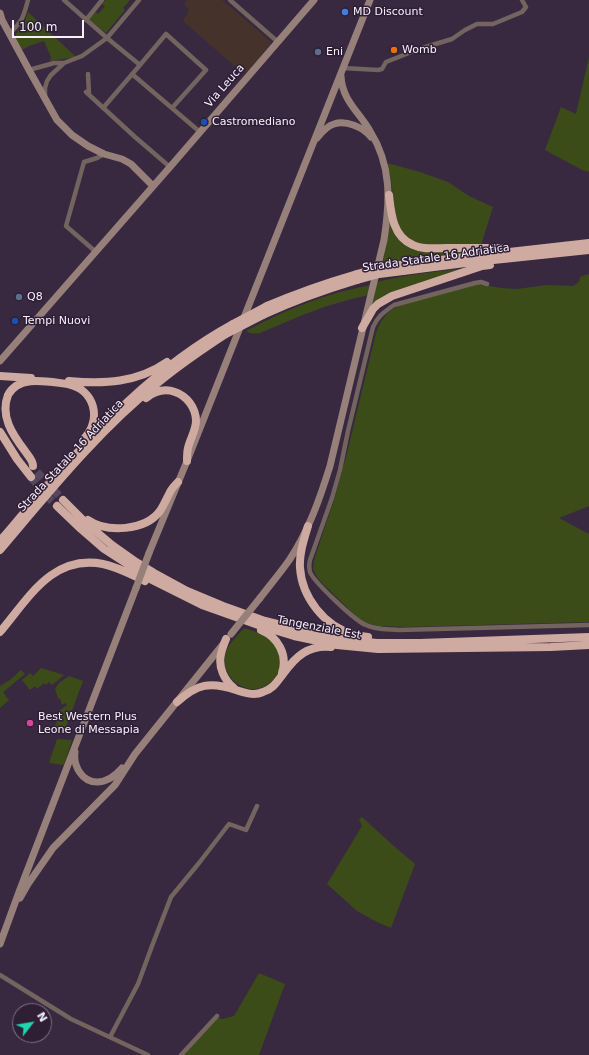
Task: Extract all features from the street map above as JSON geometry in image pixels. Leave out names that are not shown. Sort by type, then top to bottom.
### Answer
[{"type":"highway","points":[[362,328],[373,309],[383,300],[482,266],[523,259],[527,253],[521,248],[428,248],[413,245],[404,239],[396,229],[391,213],[389,195]]},
{"type":"highway","name":"Strada Statale 16 Adriatica","points":[[0,541],[38,495],[122,407],[174,362],[224,332],[288,304],[378,268],[402,268],[589,244]]},
{"type":"highway","name":"Strada Statale 16 Adriatica","points":[[527,253],[589,250]]},
{"type":"highway","name":"Strada Statale 16 Adriatica","points":[[0,550],[60,480],[102,435],[137,401],[233,324],[267,306],[325,283],[357,277]]},
{"type":"highway","points":[[1,376],[89,383],[120,381],[151,372],[214,332],[224,332]]},
{"type":"highway","points":[[34,472],[33,462],[5,421],[3,411],[6,397],[14,387],[20,384],[35,381],[68,384],[78,388],[86,394],[92,404],[94,411],[94,423],[92,429],[45,484],[38,495]]},
{"type":"highway","points":[[60,480],[68,476],[111,429],[148,397],[162,390],[171,390],[183,396],[188,401],[195,413],[195,428],[188,450],[187,460]]},
{"type":"highway","points":[[0,419],[34,472]]},
{"type":"highway","points":[[0,432],[17,459],[34,472]]},
{"type":"highway","points":[[60,503],[67,501],[89,521],[96,525],[111,528],[130,527],[146,522],[154,517],[159,512],[171,490],[178,482]]},
{"type":"highway","name":"Tangenziale Est","points":[[60,503],[81,530],[104,549],[146,577],[180,595],[216,610],[260,626],[294,636],[337,645],[378,649],[589,645]]},
{"type":"highway","name":"Tangenziale Est","points":[[60,503],[112,545],[136,562],[187,591],[265,621],[338,639],[377,643],[420,643],[589,637]]},
{"type":"highway","points":[[308,526],[302,548],[300,567],[303,585],[309,599],[328,622],[353,634],[370,637],[410,640],[420,643]]},
{"type":"highway","points":[[0,632],[39,585],[59,570],[73,564],[102,564],[170,593],[180,595]]},
{"type":"highway","points":[[216,610],[222,615],[266,632],[275,639],[284,657],[283,669],[280,677]]},
{"type":"highway","points":[[228,636],[221,654],[221,668],[226,681],[236,690]]},
{"type":"highway","points":[[177,702],[191,690],[210,685],[223,686],[248,694],[260,694],[276,684],[290,664],[297,657],[306,651],[316,648],[326,647],[370,651],[378,649]]},
{"type":"main road","name":"Via Leuca","points":[[0,361],[314,0]]},
{"type":"main road","points":[[0,944],[149,553],[370,0]]},
{"type":"main road","points":[[0,13],[2,20],[57,120],[88,146],[104,154],[122,159],[131,164],[153,186]]},
{"type":"main road","points":[[79,736],[74,757],[76,767],[84,777],[97,782],[103,781],[115,775],[135,754],[177,702],[290,558],[308,526],[321,496],[330,466],[384,240],[389,195],[387,174],[380,150],[368,127],[345,96],[341,84],[342,71]]},
{"type":"main road","points":[[313,142],[319,134],[334,124],[347,123],[356,126],[370,135],[380,150]]},
{"type":"main road","points":[[10,918],[28,884],[48,854],[115,784],[135,754]]},
{"type":"main road","points":[[37,844],[36,853],[40,858],[48,854]]},
{"type":"street","points":[[10,33],[23,18],[28,0]]},
{"type":"street","points":[[64,0],[140,65]]},
{"type":"street","points":[[86,20],[102,0]]},
{"type":"street","points":[[29,70],[54,63],[64,63],[82,56],[107,38],[139,0]]},
{"type":"street","points":[[230,0],[278,42]]},
{"type":"street","points":[[342,71],[382,69],[386,62],[419,49],[452,39],[477,24],[493,24],[522,12],[526,7],[522,0]]},
{"type":"street","points":[[103,108],[166,34],[206,70],[172,108]]},
{"type":"street","points":[[45,100],[45,88],[47,81],[51,75],[64,63]]},
{"type":"street","points":[[88,74],[88,93],[170,167]]},
{"type":"street","points":[[132,74],[200,132]]},
{"type":"street","points":[[96,252],[66,226],[84,162],[104,154]]},
{"type":"street","points":[[487,284],[481,282],[475,283],[394,305],[378,318],[373,327],[340,470],[332,498],[310,560],[310,572],[316,582],[356,619],[367,626],[378,629],[399,630],[589,625]]},
{"type":"street","points":[[110,1037],[138,984],[171,897],[229,824],[246,830],[257,806]]},
{"type":"street","points":[[0,975],[71,1019],[148,1055]]},
{"type":"street","points":[[181,1055],[217,1016]]},
{"type":"shaded area","points":[[187,0],[222,0],[270,41],[270,45],[246,73],[241,68],[239,70],[183,21],[189,10],[184,4]]},
{"type":"green space","points":[[106,0],[130,0],[123,8],[125,10],[106,33],[89,19],[96,12],[98,14],[105,6],[102,4]]},
{"type":"green space","points":[[28,12],[76,57],[50,61],[51,57],[44,41],[22,50],[16,40],[16,34],[25,21]]},
{"type":"green space","points":[[589,57],[589,172],[582,170],[545,150],[561,107],[576,114]]},
{"type":"green space","points":[[387,163],[420,172],[448,182],[469,196],[493,207],[481,245],[429,246],[412,241],[399,227],[396,218],[391,180]]},
{"type":"green space","points":[[390,222],[399,237],[432,251],[478,252],[382,266]]},
{"type":"green space","points":[[473,267],[372,306],[377,282],[413,275]]},
{"type":"green space","points":[[589,274],[589,506],[559,518],[589,534],[589,622],[408,627],[379,626],[366,623],[357,617],[322,583],[313,569],[314,560],[335,497],[347,453],[375,337],[378,327],[383,319],[389,312],[398,306],[476,284],[517,289],[547,285],[573,286],[579,282],[580,277]]},
{"type":"green space","points":[[371,285],[368,294],[365,296],[325,307],[260,333],[253,334],[246,331],[306,303],[354,288]]},
{"type":"green space","points":[[244,628],[262,634],[273,641],[279,652],[279,674],[263,687],[254,689],[244,687],[236,683],[225,667],[225,657],[228,647]]},
{"type":"green space","points":[[41,668],[64,675],[52,685],[49,682],[46,685],[44,683],[37,689],[35,686],[30,690],[22,680],[30,673],[33,676]]},
{"type":"green space","points":[[21,670],[25,674],[3,692],[9,700],[0,708],[0,686],[10,680]]},
{"type":"green space","points":[[69,676],[83,681],[64,732],[54,731],[53,729],[56,727],[55,725],[57,723],[56,721],[61,713],[59,711],[67,705],[65,703],[62,705],[55,689],[59,683]]},
{"type":"green space","points":[[57,739],[72,740],[64,765],[49,763]]},
{"type":"green space","points":[[362,817],[415,864],[391,928],[357,911],[327,884],[362,826],[359,819]]},
{"type":"green space","points":[[259,973],[285,984],[259,1055],[183,1055],[217,1018],[223,1019],[234,1016]]},
{"type":"tunnel","points":[[37,472],[63,500]]},
{"type":"tunnel","points":[[31,477],[57,506]]},
{"type":"place","name":"MD Discount","points":[[345,12]]},
{"type":"place","name":"Womb","points":[[394,50]]},
{"type":"place","name":"Eni","points":[[318,52]]},
{"type":"place","name":"Castromediano","points":[[204,122]]},
{"type":"place","name":"Q8","points":[[19,297]]},
{"type":"place","name":"Tempi Nuovi","points":[[15,321]]},
{"type":"place","name":"Best Western Plus Leone di Messapia","points":[[30,723]]}]
